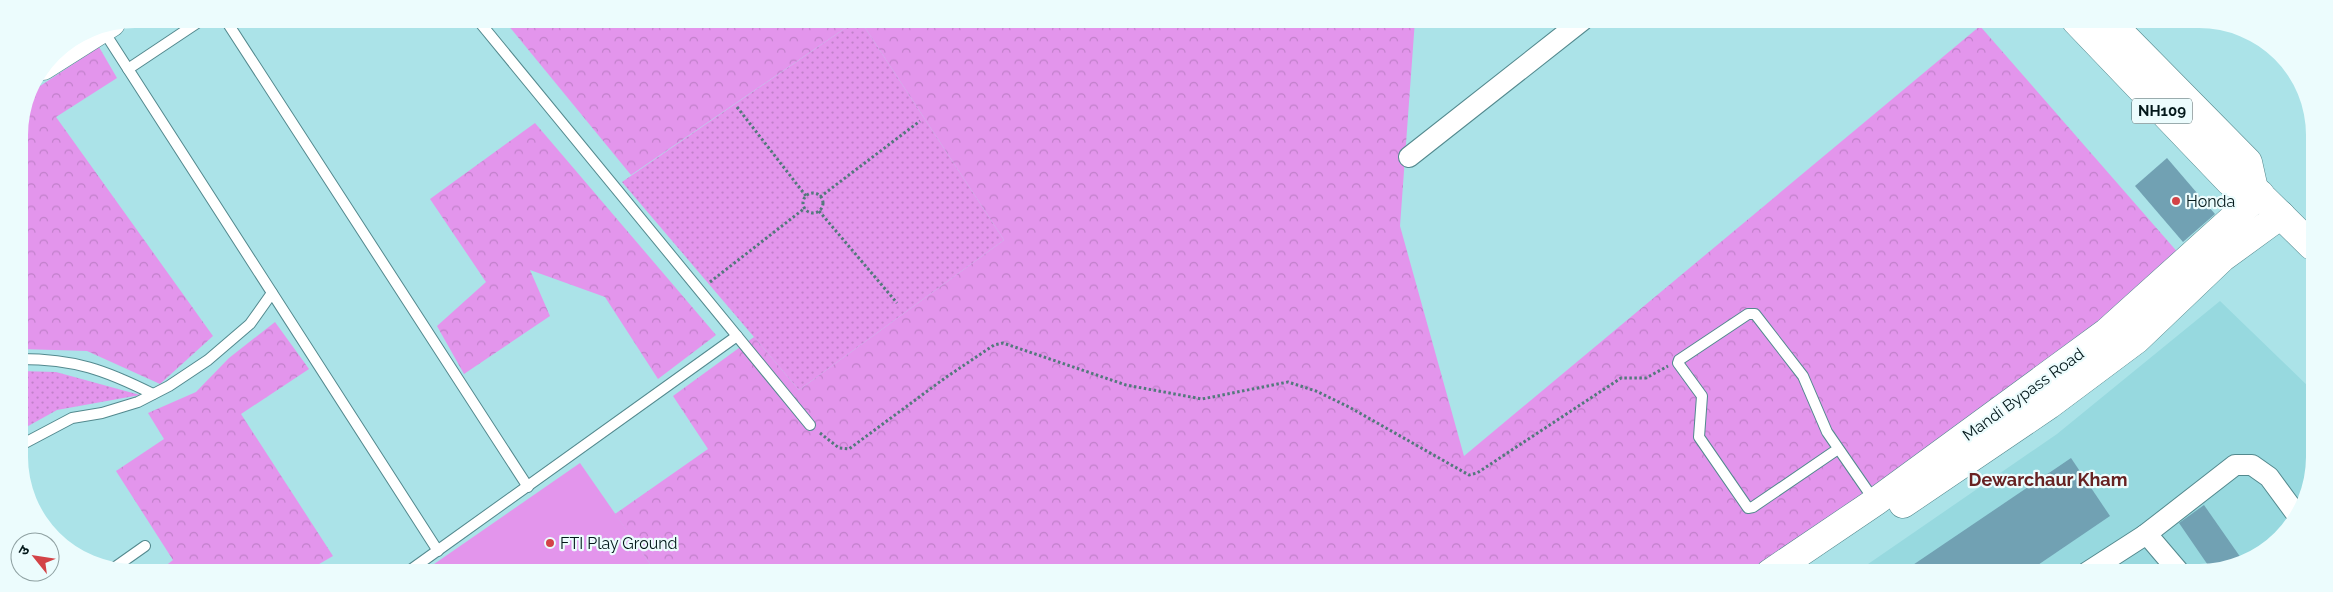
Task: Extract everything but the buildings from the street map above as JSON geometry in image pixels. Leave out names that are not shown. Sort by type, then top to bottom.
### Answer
[{"type":"main road","name":"NH109","points":[[2083,28],[2230,182],[2257,191]]},
{"type":"main road","name":"NH109","points":[[2116,28],[2248,162],[2257,191],[2306,240]]},
{"type":"main road","name":"Mandi Bypass Road","points":[[1783,564],[1875,502],[2107,332],[2257,191]]},
{"type":"main road","name":"Mandi Bypass Road","points":[[1815,564],[2049,405],[2112,358],[2136,340],[2222,258],[2280,216]]},
{"type":"street","points":[[1409,157],[1573,28]]},
{"type":"street","points":[[2100,564],[2146,535],[2235,465],[2252,465],[2269,477],[2292,509]]},
{"type":"street","points":[[2146,535],[2151,538],[2173,564]]},
{"type":"lane","points":[[128,68],[189,28]]},
{"type":"lane","points":[[231,28],[528,487]]},
{"type":"lane","points":[[484,28],[810,425]]},
{"type":"lane","points":[[109,31],[128,68],[438,552]]},
{"type":"lane","points":[[28,441],[72,418],[138,402],[153,394],[208,360],[250,324],[272,293]]},
{"type":"lane","points":[[1838,449],[1753,507],[1748,508],[1699,437],[1702,396],[1678,362],[1748,314],[1755,314],[1803,376],[1827,432],[1875,502]]},
{"type":"lane","points":[[420,564],[737,336]]},
{"type":"lane","points":[[28,359],[75,362],[116,376],[153,394]]},
{"type":"lane","points":[[121,563],[146,546]]},
{"type":"path","points":[[737,107],[806,196]]},
{"type":"path","points":[[820,197],[920,121]]},
{"type":"path","points":[[819,211],[809,212],[803,202],[806,196],[812,194],[820,197]]},
{"type":"path","points":[[819,211],[822,206],[820,197]]},
{"type":"path","points":[[700,290],[805,208]]},
{"type":"path","points":[[819,211],[897,304]]},
{"type":"path","points":[[810,425],[838,448],[849,449],[953,373],[994,345],[1003,343],[1126,385],[1202,399],[1288,382],[1316,391],[1349,407],[1469,475],[1477,474],[1621,378],[1646,378],[1678,362]]},
{"type":"shaded area","points":[[2220,301],[2306,384],[2306,457],[2300,492],[2291,511],[2274,533],[2252,550],[2239,556],[2212,564],[1868,564],[2057,434]]},
{"type":"green space","points":[[510,28],[845,28],[631,175]]},
{"type":"green space","points":[[845,28],[865,28],[1004,240],[799,390],[622,182]]},
{"type":"green space","points":[[865,28],[1414,28],[1400,226],[1464,456],[1978,28],[1982,28],[2187,263],[1954,434],[1762,564],[650,564],[615,514],[708,449],[673,396],[754,337],[799,390],[1004,240]]},
{"type":"green space","points":[[99,47],[117,78],[56,117],[213,336],[160,384],[87,351],[28,349],[28,121],[33,100],[39,87]]},
{"type":"green space","points":[[535,123],[716,335],[658,379],[605,297],[530,270],[550,316],[464,374],[437,326],[486,282],[430,199]]},
{"type":"green space","points":[[275,322],[309,369],[241,414],[333,556],[319,564],[168,564],[173,560],[116,471],[164,439],[148,413],[196,392],[229,358]]},
{"type":"green space","points":[[28,371],[56,372],[140,395],[57,410],[28,426]]},
{"type":"green space","name":"FTI Play Ground","points":[[580,463],[650,564],[434,564]]},
{"type":"place","name":"Honda","points":[[2176,201]]},
{"type":"place","name":"FTI Play Ground","points":[[550,543]]},
{"type":"district","name":"Dewarchaur Kham","points":[[2048,480]]}]
